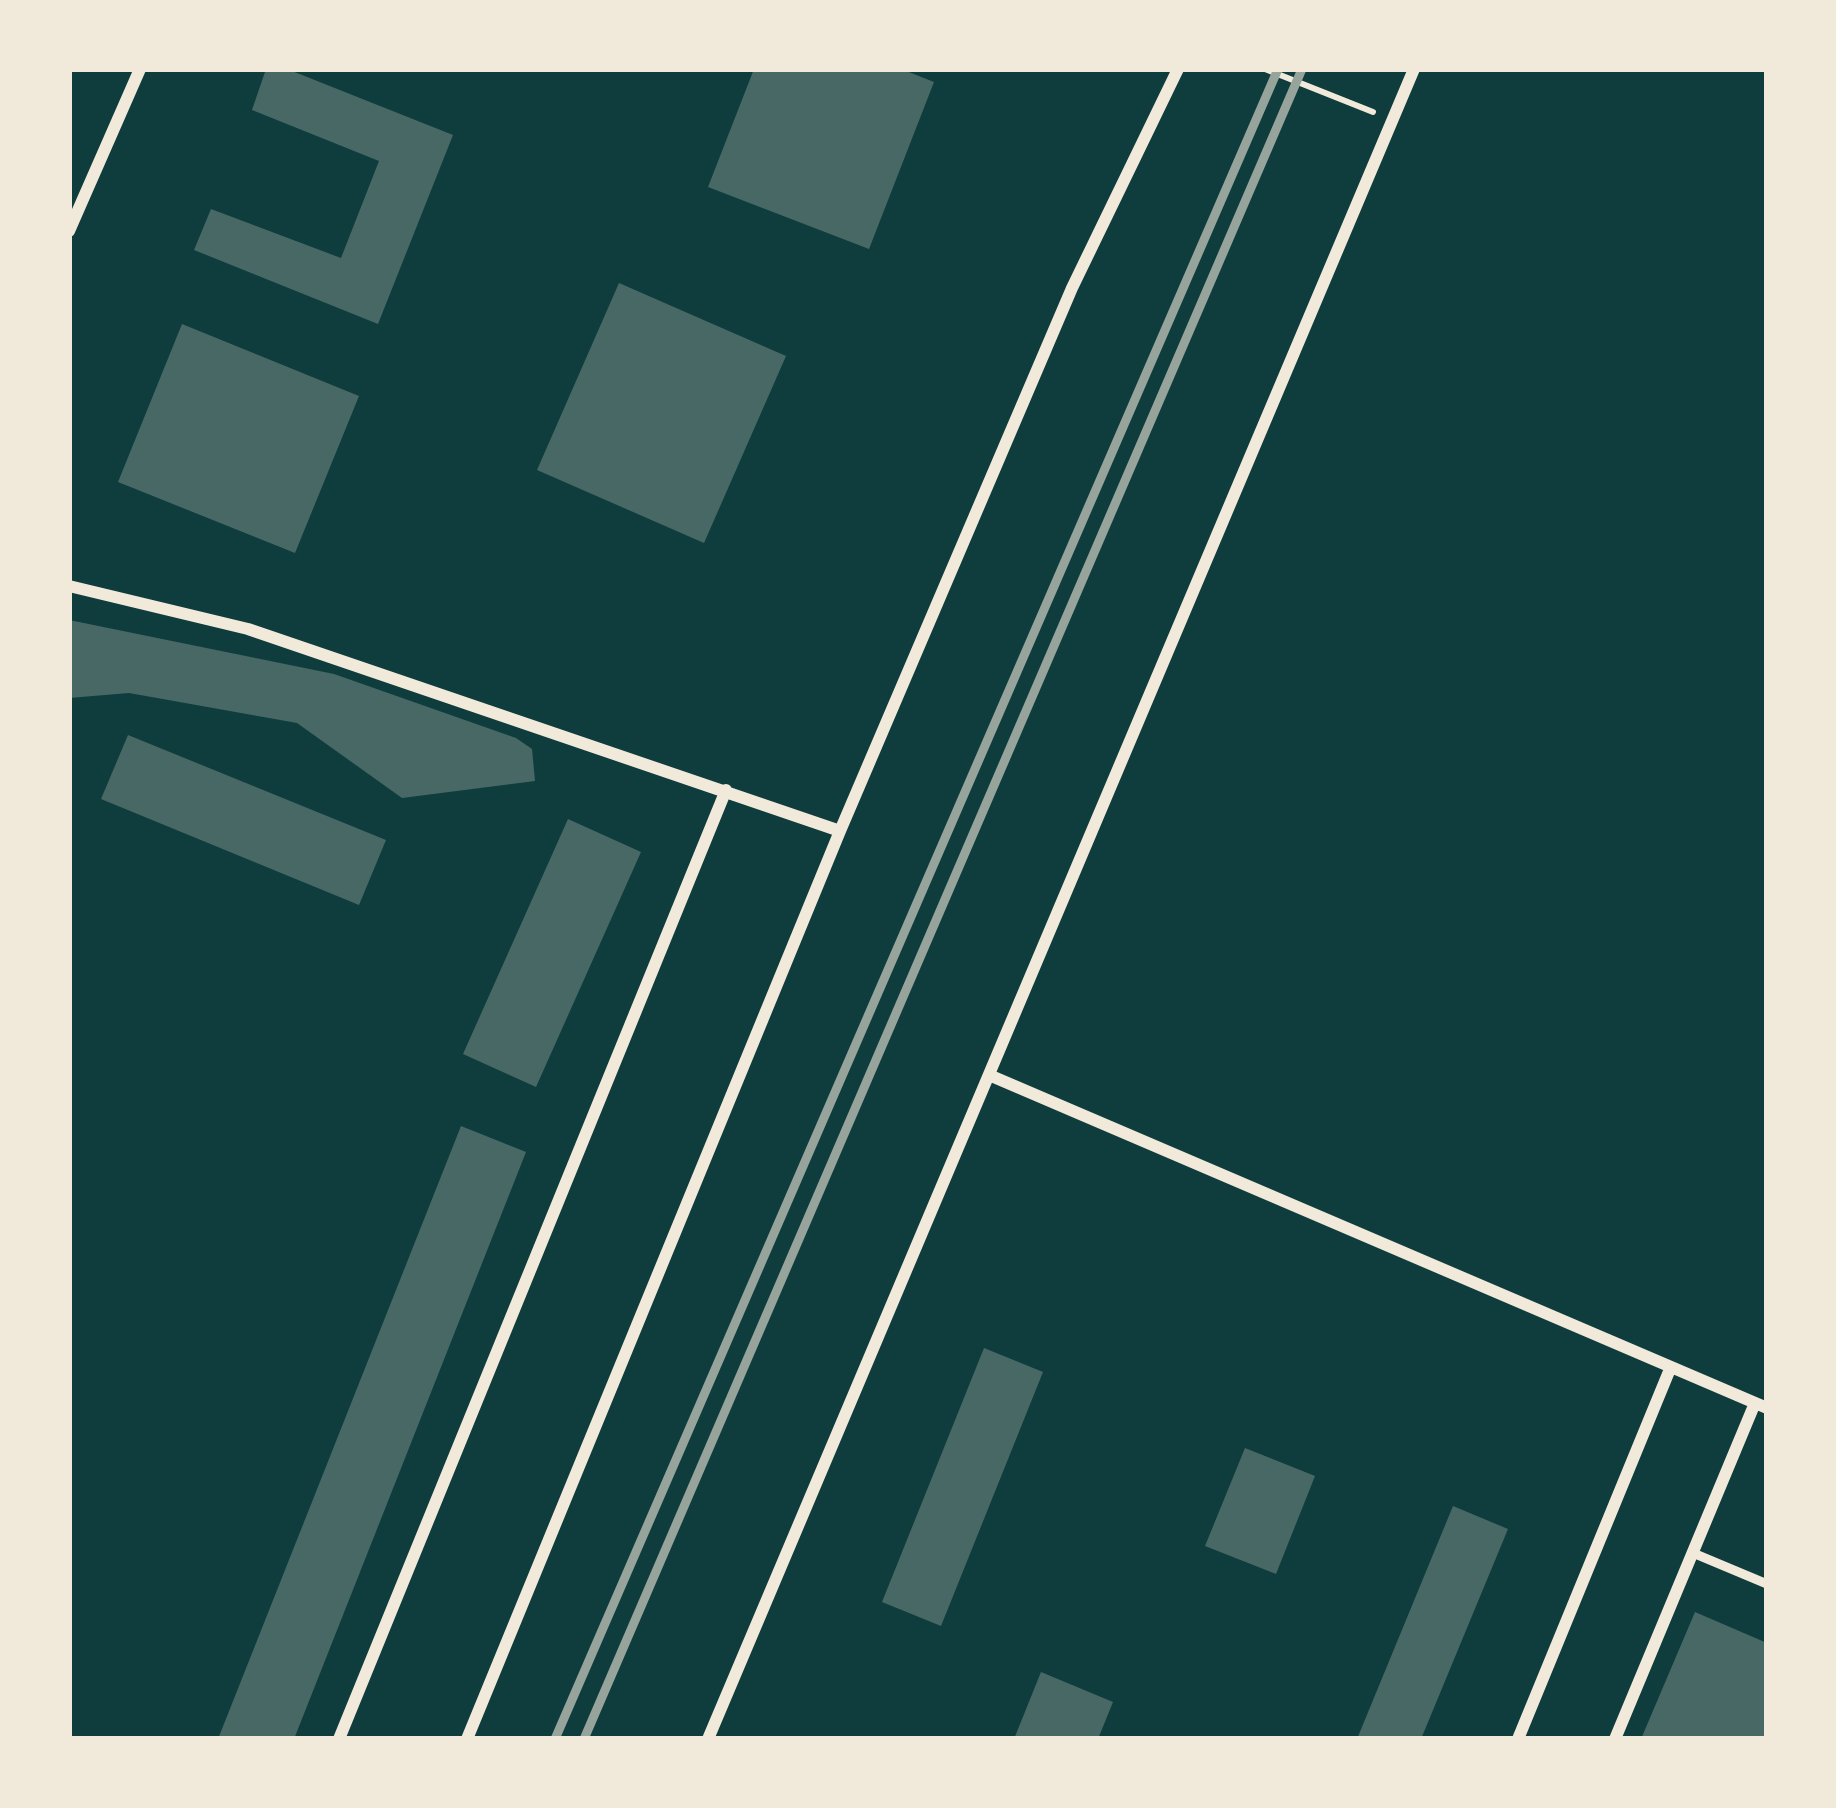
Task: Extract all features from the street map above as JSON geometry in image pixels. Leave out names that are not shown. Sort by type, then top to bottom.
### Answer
[{"type":"street","points":[[69,231],[140,69]]},
{"type":"street","points":[[467,1739],[840,831],[1072,288],[1178,69]]},
{"type":"street","points":[[708,1739],[1414,69]]},
{"type":"street","points":[[69,586],[248,629],[840,831]]},
{"type":"street","points":[[338,1739],[726,790]]},
{"type":"street","points":[[989,1076],[1761,1405],[1615,1739]]},
{"type":"street","points":[[1518,1739],[1670,1369]]},
{"type":"lane","points":[[1693,1552],[1767,1584]]},
{"type":"path","points":[[1264,69],[1393,119]]},
{"type":"building","points":[[266,69],[287,69],[453,135],[378,324],[194,250],[211,209],[341,258],[379,161],[252,110]]},
{"type":"building","points":[[754,69],[901,69],[934,82],[869,249],[708,187]]},
{"type":"building","points":[[619,283],[786,356],[704,543],[537,470]]},
{"type":"building","points":[[182,324],[359,396],[295,553],[118,482]]},
{"type":"building","points":[[69,620],[334,674],[516,738],[532,749],[535,781],[402,798],[297,723],[129,693],[69,698]]},
{"type":"building","points":[[128,735],[386,840],[359,905],[101,799]]},
{"type":"building","points":[[568,819],[641,852],[536,1087],[463,1054]]},
{"type":"building","points":[[461,1126],[526,1152],[294,1739],[218,1739]]},
{"type":"building","points":[[984,1348],[1043,1372],[941,1626],[882,1602]]},
{"type":"building","points":[[1245,1448],[1315,1476],[1276,1574],[1205,1546]]},
{"type":"building","points":[[1453,1506],[1508,1529],[1421,1739],[1357,1739]]},
{"type":"building","points":[[1695,1612],[1767,1643],[1767,1739],[1641,1739]]},
{"type":"building","points":[[1041,1672],[1113,1702],[1098,1739],[1014,1739]]},
{"type":"railway","points":[[555,1739],[1278,69]]},
{"type":"railway","points":[[584,1739],[1302,69]]}]
